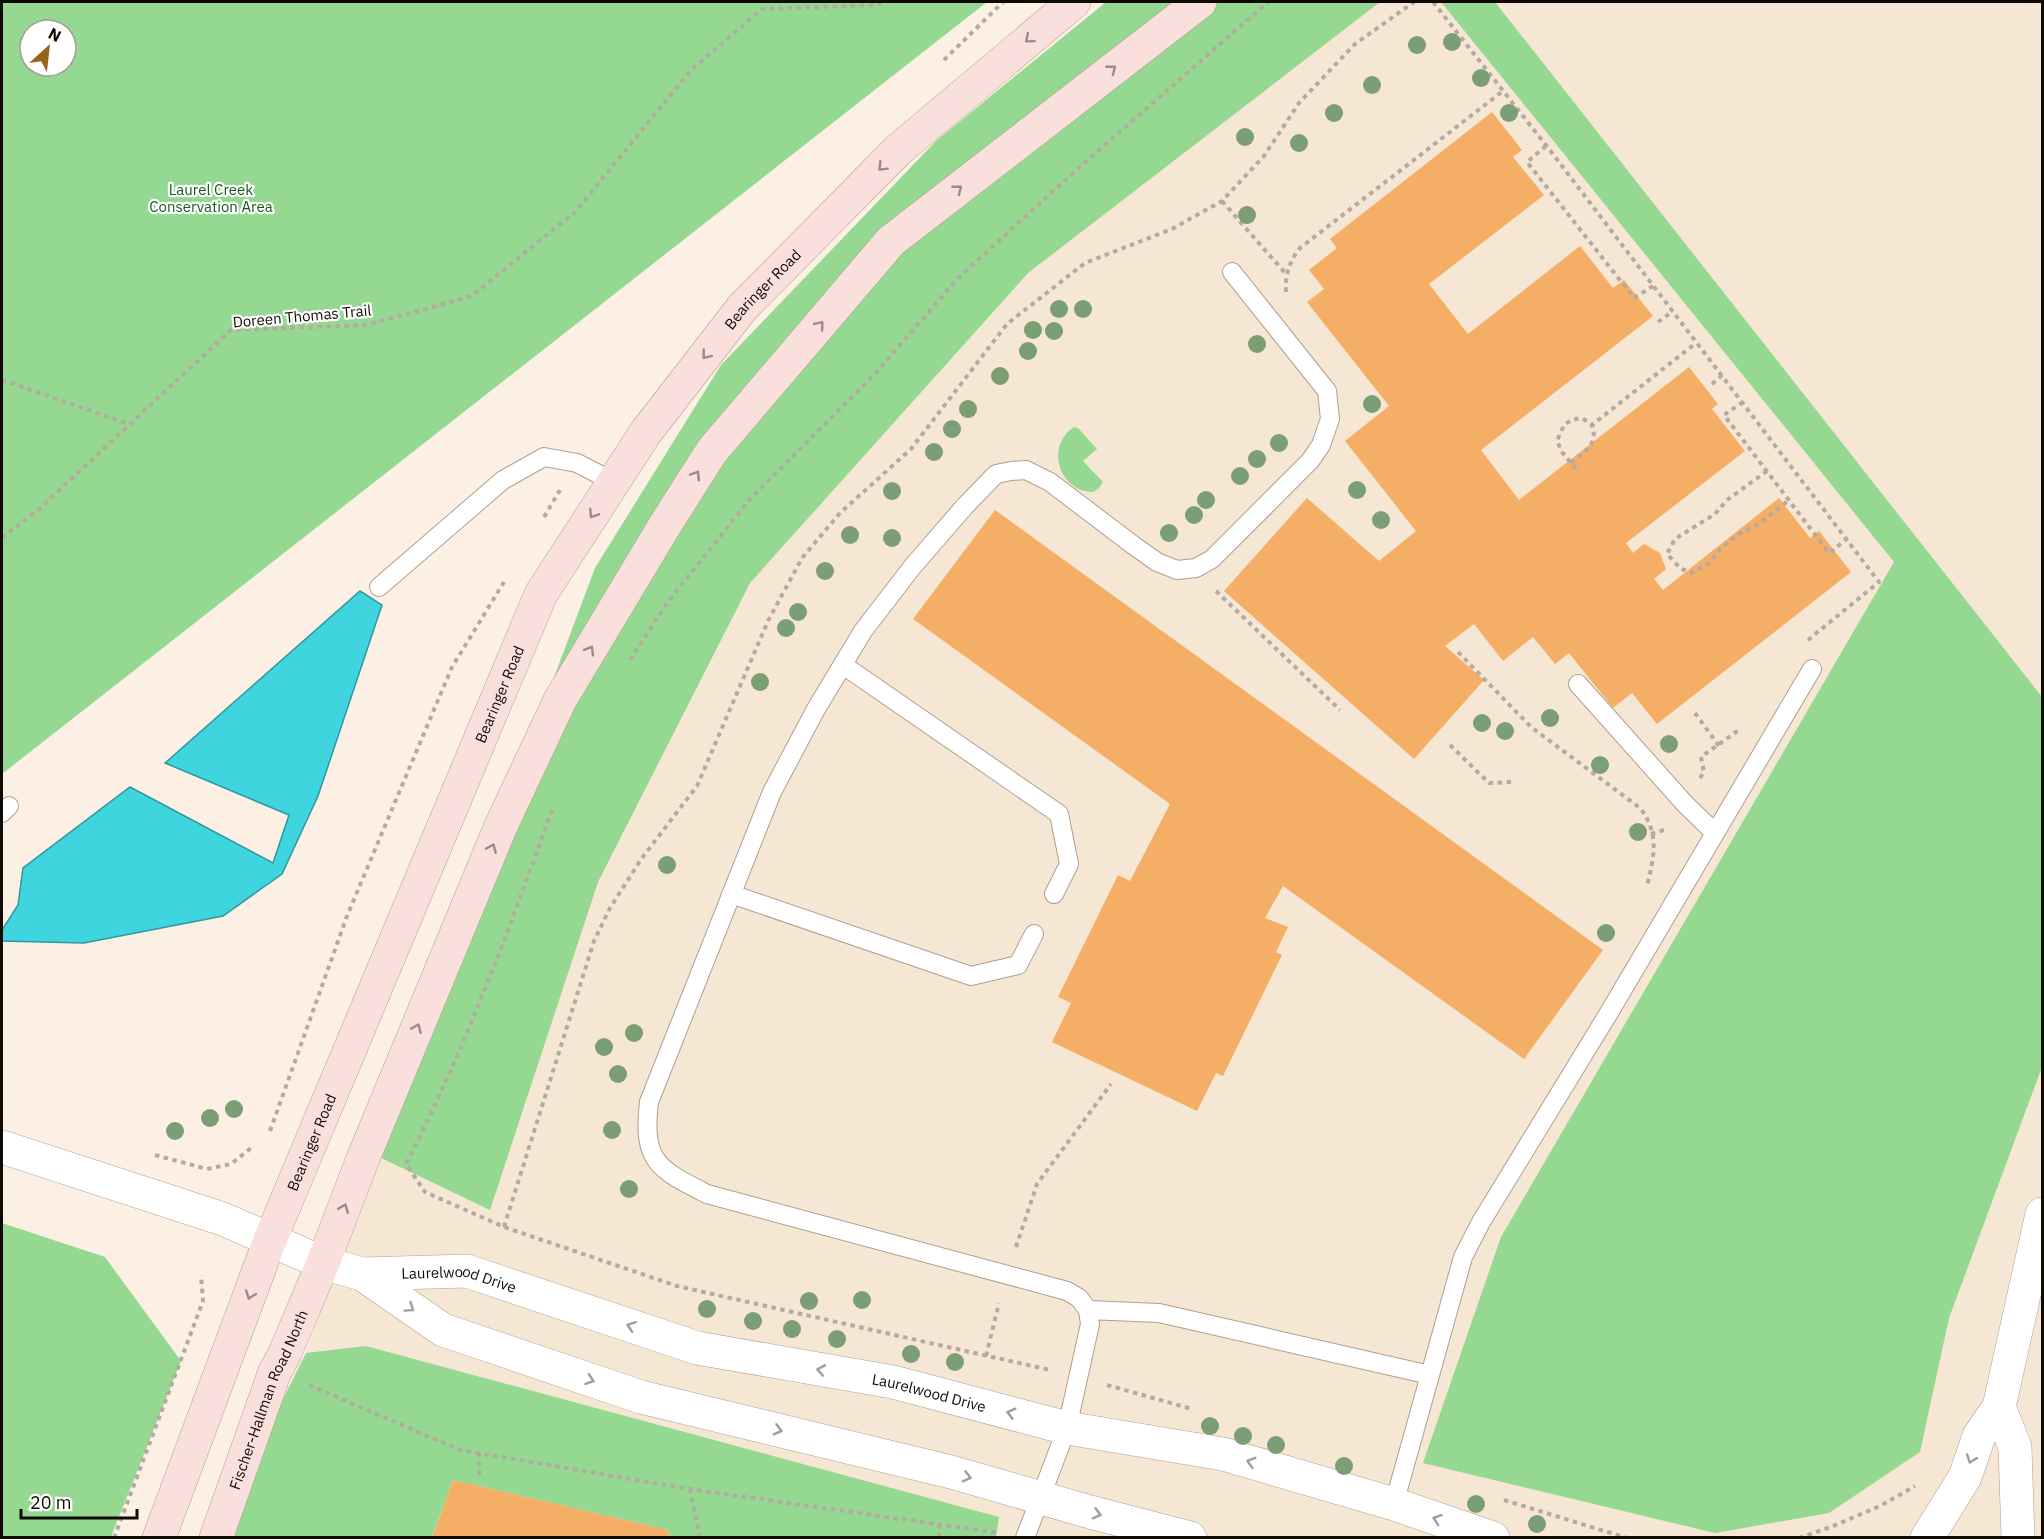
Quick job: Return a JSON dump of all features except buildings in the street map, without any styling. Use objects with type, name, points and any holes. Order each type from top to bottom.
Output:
[{"type":"main road","name":"Bearinger Road","points":[[159,1538],[270,1240],[541,594],[646,432],[742,308],[898,150],[1074,2]]},
{"type":"main road","points":[[322,1263],[500,828],[560,700],[712,451],[891,241],[1200,2]]},
{"type":"main road","name":"Fischer-Hallman Road North","points":[[216,1538],[274,1374],[322,1263]]},
{"type":"street","name":"Laurelwood Drive","points":[[2,1147],[223,1220],[322,1263],[362,1274],[467,1271],[697,1348],[893,1382],[1067,1428],[1223,1454],[1394,1504],[1492,1538]]},
{"type":"street","points":[[1927,1538],[1965,1477],[1979,1436],[1999,1407],[2043,1214]]},
{"type":"street","name":"Laurelwood Drive","points":[[362,1274],[443,1330],[641,1397],[951,1472],[1190,1538]]},
{"type":"street","points":[[1999,1407],[2015,1447],[2018,1538]]},
{"type":"lane","points":[[1025,1537],[1067,1428],[1080,1377],[1090,1324],[1088,1310],[1079,1298],[1067,1291],[707,1194],[671,1176],[653,1155],[647,1141],[649,1102],[772,792],[816,709],[863,631],[913,566],[996,474],[1026,470],[1050,482],[1157,562],[1177,570],[1196,568],[1212,559],[1302,469],[1321,445],[1330,419],[1327,391],[1232,272]]},
{"type":"lane","points":[[379,587],[503,480],[544,457],[577,463],[614,482]]},
{"type":"lane","points":[[843,665],[1059,814],[1069,864],[1054,894]]},
{"type":"lane","points":[[1394,1504],[1463,1257],[1481,1222],[1610,1011],[1812,669]]},
{"type":"lane","points":[[1578,684],[1685,804],[1715,833]]},
{"type":"lane","points":[[731,894],[971,976],[1018,965],[1034,934]]},
{"type":"lane","points":[[1088,1310],[1159,1313],[1430,1376]]},
{"type":"path","name":"Doreen Thomas Trail","points":[[2,538],[40,508],[231,330],[366,325],[471,296],[576,211],[691,70],[762,9],[876,5],[884,2]]},
{"type":"path","points":[[625,668],[667,603],[750,499],[875,374],[958,278],[1082,165],[1268,2]]},
{"type":"path","points":[[1433,2],[1743,402],[1879,582],[1805,643]]},
{"type":"path","points":[[1546,146],[1527,162],[1634,298],[1653,286]]},
{"type":"path","points":[[1222,201],[1286,274]]},
{"type":"path","points":[[1658,322],[1673,311]]},
{"type":"path","points":[[1592,425],[1696,342]]},
{"type":"path","points":[[1712,384],[1722,375]]},
{"type":"path","points":[[2,380],[129,424]]},
{"type":"path","points":[[1743,402],[1724,415],[1829,553],[1847,539]]},
{"type":"path","points":[[1571,463],[1592,446],[1595,433],[1592,425],[1582,418],[1571,420],[1562,428],[1557,441],[1571,463],[1576,469]]},
{"type":"path","points":[[1767,471],[1727,500],[1715,514],[1675,539],[1667,554],[1672,562],[1691,573],[1709,563],[1722,547],[1739,534],[1759,524],[1789,500]]},
{"type":"path","points":[[1458,652],[1531,727],[1640,808],[1648,817],[1655,851],[1645,895]]},
{"type":"path","points":[[1695,713],[1719,746]]},
{"type":"path","points":[[1652,834],[1672,827],[1704,772],[1701,757],[1746,724]]},
{"type":"path","points":[[1450,745],[1489,783],[1513,782]]},
{"type":"path","points":[[554,805],[522,893],[454,1063],[406,1164],[425,1192],[504,1227],[677,1286],[1080,1377],[1203,1412]]},
{"type":"path","points":[[986,1356],[1006,1275],[1037,1184],[1111,1084]]},
{"type":"path","points":[[150,1154],[207,1169],[231,1164],[251,1148]]},
{"type":"path","points":[[114,1538],[203,1300],[201,1275]]},
{"type":"path","points":[[274,1374],[308,1385],[460,1450],[690,1489],[1025,1537]]},
{"type":"path","points":[[479,1453],[479,1475]]},
{"type":"path","points":[[1799,1538],[1880,1506],[1914,1485]]},
{"type":"path","points":[[690,1489],[700,1538]]},
{"type":"path","points":[[1493,1497],[1627,1538]]},
{"type":"path","points":[[939,1524],[939,1538]]},
{"type":"shaded area","points":[[1106,2],[2042,2],[2042,1537],[229,1538],[275,1415],[306,1353],[375,1155],[595,568],[721,365],[937,140]]},
{"type":"green space","name":"Laurel Creek Conservation Area","points":[[2,2],[987,2],[2,774]]},
{"type":"green space","points":[[1106,2],[1380,2],[1028,273],[750,583],[598,882],[490,1210],[375,1155],[595,568],[721,365],[937,140]]},
{"type":"green space","points":[[1441,2],[1495,2],[2042,697],[2042,1067],[1949,1318],[1920,1452],[1829,1513],[1715,1533],[1423,1463],[1501,1237],[1894,562]]},
{"type":"green space","points":[[1074,427],[1078,428],[1097,449],[1083,461],[1103,482],[1093,492],[1081,490],[1072,485],[1060,467],[1058,456],[1060,446],[1065,436]]},
{"type":"green space","points":[[2,1223],[105,1257],[181,1361],[111,1537],[2,1537]]},
{"type":"green space","points":[[366,1346],[999,1517],[996,1537],[670,1537],[668,1530],[453,1480],[432,1537],[229,1538],[275,1415],[306,1353]]},
{"type":"water","points":[[360,591],[382,605],[318,796],[282,874],[223,916],[84,943],[2,941],[2,930],[18,905],[23,868],[130,787],[273,863],[289,815],[165,763]]}]
